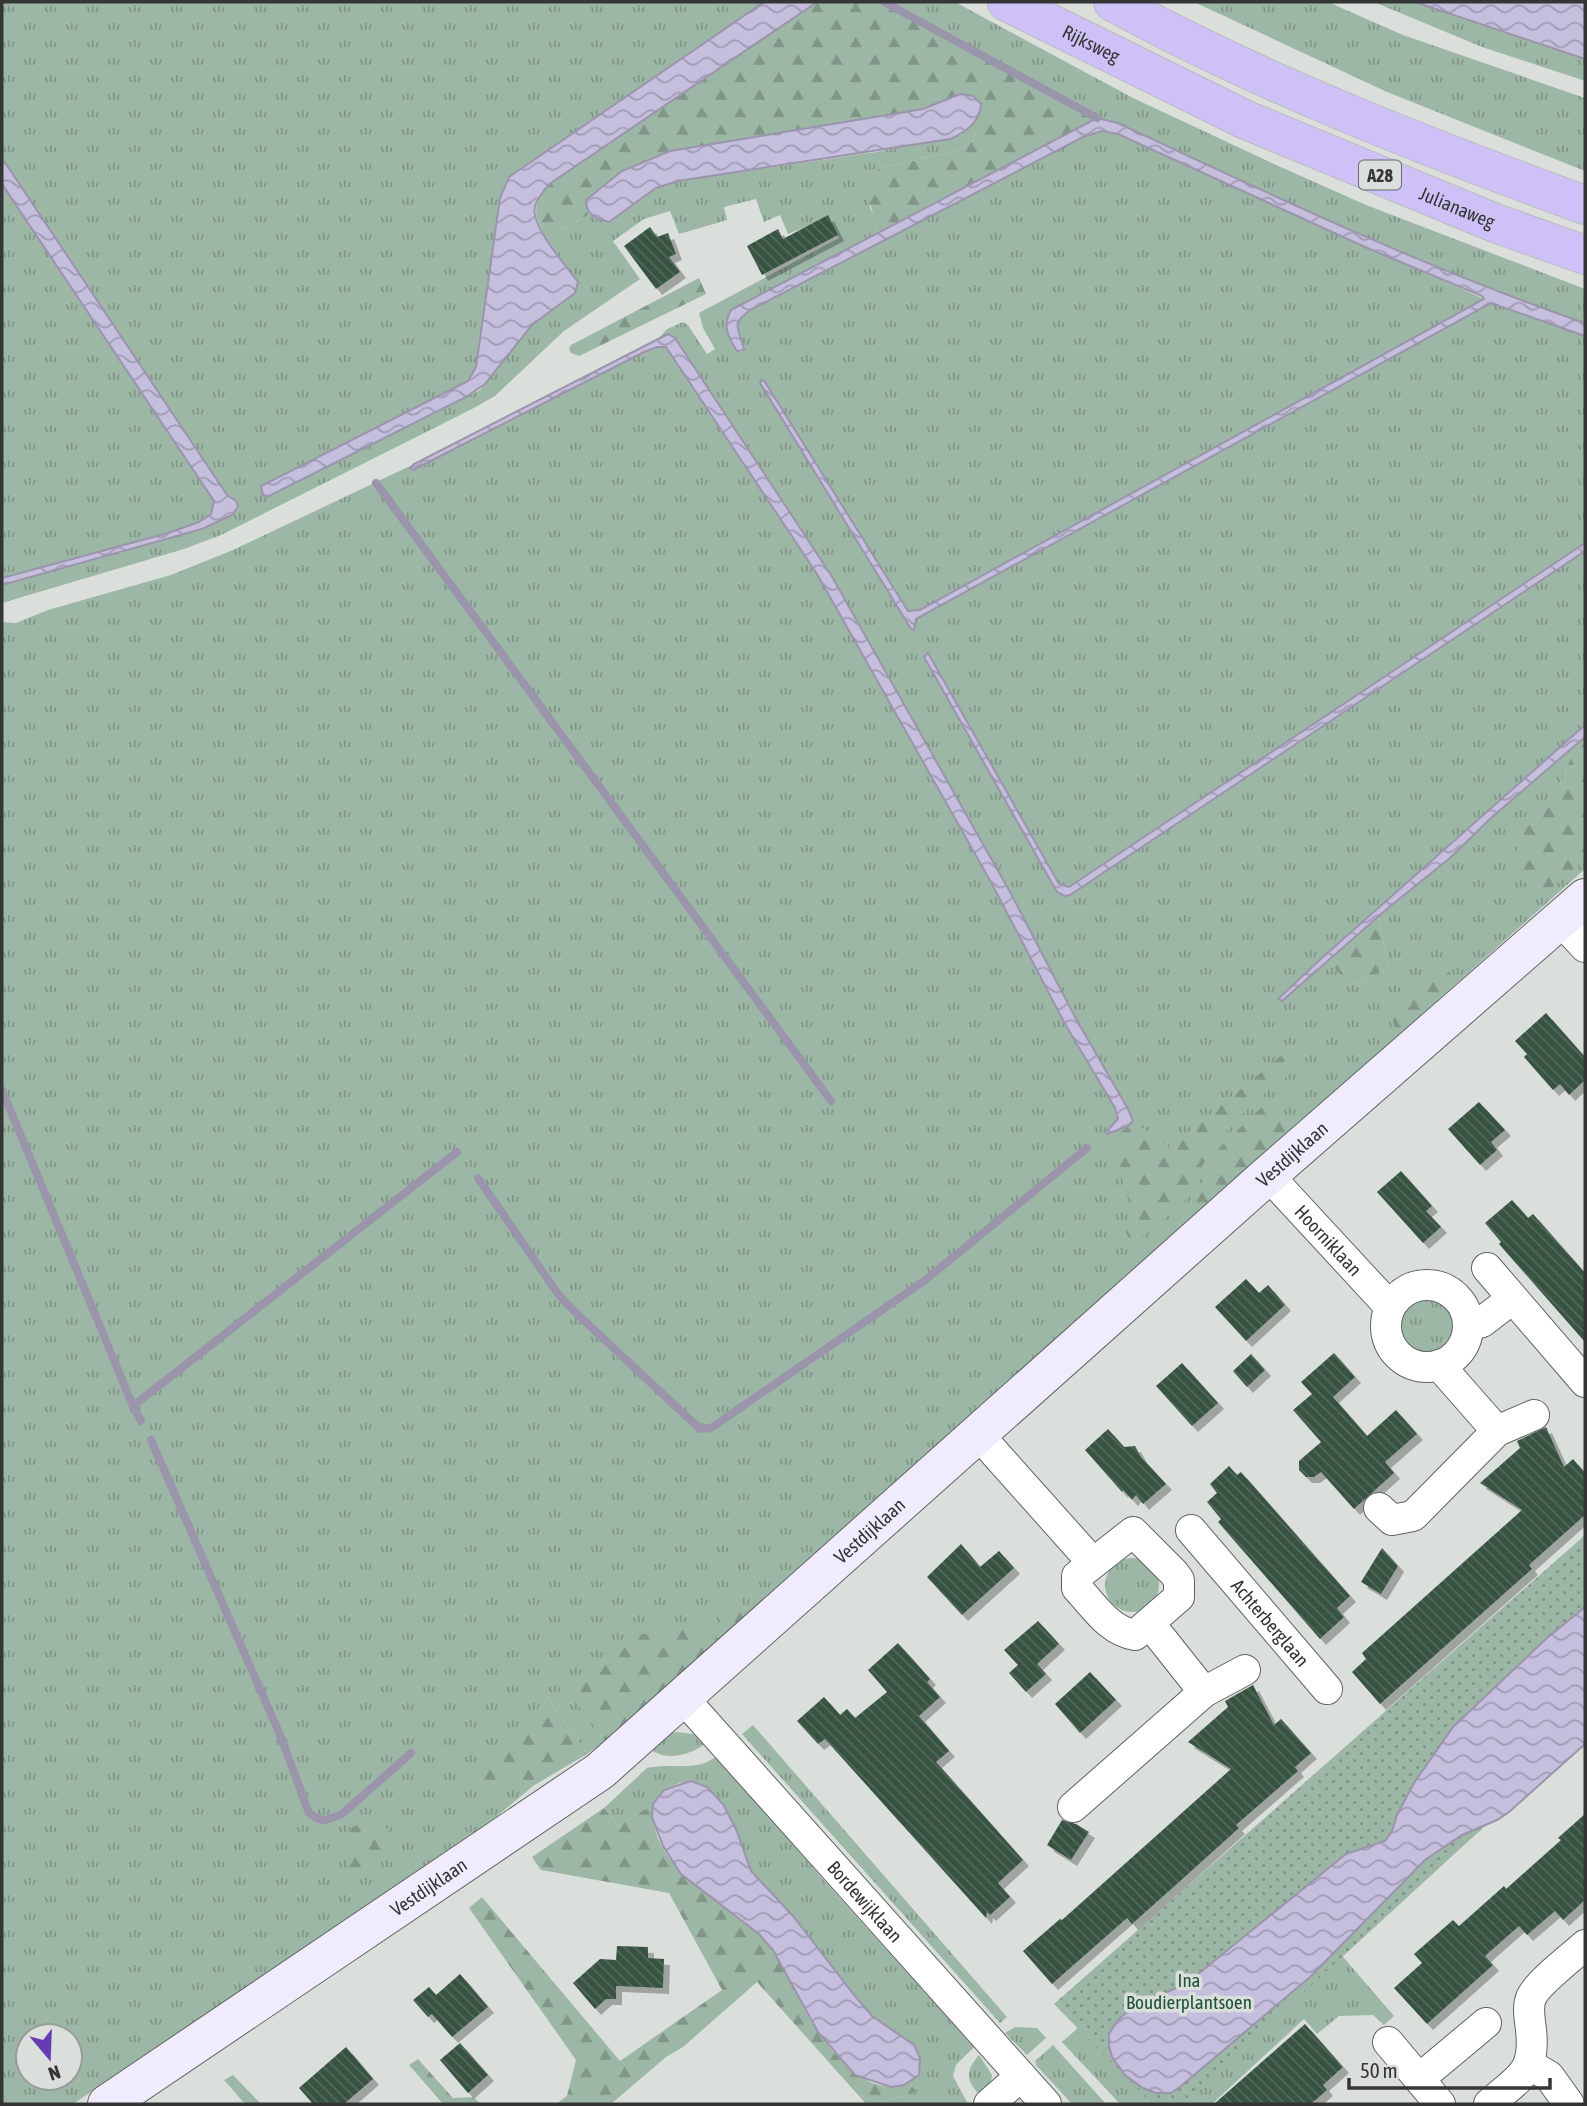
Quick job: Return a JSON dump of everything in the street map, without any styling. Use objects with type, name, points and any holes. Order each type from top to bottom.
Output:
[{"type":"highway","name":"Rijksweg","points":[[1007,2],[1178,86]]},
{"type":"highway","name":"A28","points":[[1113,2],[1295,91],[1585,205]]},
{"type":"highway","name":"Julianaweg","points":[[1178,86],[1246,120],[1495,223],[1585,255]]},
{"type":"street","name":"Vestdijklaan","points":[[107,2104],[600,1771],[1268,1175],[1577,922]]},
{"type":"street","name":"Hoorniklaan","points":[[1268,1175],[1390,1307]]},
{"type":"street","points":[[1487,1268],[1585,1382]]},
{"type":"street","points":[[1428,1285],[1444,1288],[1457,1298],[1465,1311],[1468,1326],[1466,1339],[1460,1350],[1439,1365],[1423,1367],[1407,1362],[1395,1352],[1387,1339],[1385,1323],[1390,1307],[1399,1295],[1413,1287],[1428,1285]]},
{"type":"street","points":[[1468,1326],[1482,1322],[1512,1299]]},
{"type":"street","points":[[1439,1365],[1497,1431]]},
{"type":"street","points":[[1379,1508],[1392,1520],[1413,1516],[1497,1431],[1534,1415]]},
{"type":"street","points":[[977,1433],[1093,1563]]},
{"type":"street","name":"Achterberglaan","points":[[1191,1530],[1327,1689]]},
{"type":"street","points":[[1133,1532],[1179,1580],[1179,1597],[1135,1635],[1121,1633],[1077,1588],[1077,1576],[1093,1563],[1133,1532]]},
{"type":"street","points":[[1179,1580],[1213,1556]]},
{"type":"street","points":[[1150,1624],[1204,1692]]},
{"type":"street","points":[[1073,1807],[1204,1692],[1245,1670]]},
{"type":"street","name":"Bordewijklaan","points":[[683,1698],[1046,2104]]},
{"type":"street","points":[[1489,2104],[1530,2065],[1534,2051],[1529,2010],[1531,1998],[1537,1988],[1585,1945]]},
{"type":"street","points":[[1419,2079],[1486,2024]]},
{"type":"street","points":[[1388,2042],[1440,2104]]},
{"type":"street","points":[[1530,2065],[1549,2076],[1569,2104]]},
{"type":"street","points":[[989,2104],[1021,2076]]},
{"type":"green space","points":[[2,2],[764,2],[519,169],[504,186],[500,198],[476,367],[468,381],[261,486],[269,496],[480,390],[532,325],[575,293],[578,282],[546,238],[590,214],[598,220],[656,188],[678,181],[876,152],[961,135],[980,115],[974,140],[958,150],[869,171],[870,208],[878,232],[732,310],[741,352],[744,350],[738,323],[752,309],[1083,137],[1102,131],[1118,134],[1484,299],[1483,302],[920,610],[908,611],[765,382],[761,380],[760,383],[911,629],[914,629],[916,619],[1491,303],[1585,336],[1585,543],[1072,886],[1059,884],[928,654],[924,656],[1057,892],[1070,895],[1585,551],[1585,725],[1324,956],[1282,1001],[1328,961],[1350,985],[1389,968],[1378,917],[1450,858],[1492,817],[1575,746],[1562,780],[1549,800],[1531,814],[1525,834],[1585,859],[1585,869],[1458,982],[1445,969],[1393,1013],[1396,1037],[1293,1128],[1264,1106],[1195,1216],[749,1613],[737,1598],[718,1615],[728,1632],[719,1640],[573,1697],[605,1741],[587,1754],[547,1697],[516,1776],[533,1786],[476,1834],[73,2104],[2,2104],[2,622],[16,623],[48,610],[171,575],[233,550],[410,466],[413,470],[644,352],[666,347],[817,574],[992,884],[1065,1024],[1115,1108],[1118,1119],[1110,1134],[1128,1109],[1075,1017],[1010,892],[831,575],[675,338],[668,334],[659,338],[667,329],[683,322],[688,325],[707,354],[715,349],[703,328],[699,313],[839,238],[828,218],[788,234],[780,215],[764,222],[756,199],[724,207],[727,220],[679,234],[670,211],[644,219],[613,241],[640,279],[564,331],[495,396],[221,535],[184,549],[2,603],[2,585],[202,529],[232,515],[236,501],[227,495],[2,158]]},
{"type":"green space","points":[[817,2],[882,2],[1097,118],[878,232],[866,189],[869,171],[958,150],[974,140],[981,104],[973,96],[960,94],[923,109],[670,151],[622,171],[586,200],[590,214],[546,238],[536,211],[548,185]]},
{"type":"green space","points":[[882,2],[955,2],[1133,98],[1274,164],[1366,205],[1585,289],[1585,323],[1407,254],[1118,123],[1097,118]]},
{"type":"green space","points":[[1194,2],[1328,2],[1403,35],[1585,98],[1585,171],[1387,92]]},
{"type":"green space","points":[[1374,2],[1417,2],[1585,59],[1585,81],[1482,47]]},
{"type":"green space","points":[[2,184],[214,501],[212,514],[199,522],[168,533],[2,578]]},
{"type":"green space","points":[[699,278],[706,294],[579,356],[571,353],[571,345]]},
{"type":"green space","points":[[1585,737],[1585,859],[1538,900],[1512,863],[1531,814],[1549,799],[1562,780],[1575,746]]},
{"type":"green space","points":[[1378,917],[1389,968],[1350,985],[1328,961]]},
{"type":"green space","points":[[1445,968],[1458,982],[1396,1037],[1392,1013]]},
{"type":"green space","points":[[1288,1050],[1295,1070],[1263,1094],[1214,1143],[1183,1204],[1132,1245],[1126,1232],[1131,1209],[1111,1142],[1133,1121],[1170,1148]]},
{"type":"green space","points":[[1264,1105],[1293,1128],[1195,1216],[1189,1210],[1219,1148]]},
{"type":"green space","points":[[1419,1297],[1431,1297],[1447,1305],[1453,1315],[1453,1339],[1447,1349],[1431,1357],[1419,1357],[1403,1349],[1395,1333],[1395,1321],[1403,1305]]},
{"type":"green space","name":"Ina Boudierplantsoen","points":[[1585,1535],[1585,1734],[1182,2104],[1152,2104],[1054,2004]]},
{"type":"green space","points":[[1132,1558],[1151,1566],[1159,1585],[1151,1604],[1132,1612],[1113,1604],[1105,1585],[1113,1566]]},
{"type":"green space","points":[[737,1598],[749,1613],[728,1632],[717,1615]]},
{"type":"green space","points":[[708,1623],[719,1640],[605,1741],[572,1697],[582,1677],[632,1636]]},
{"type":"green space","points":[[547,1697],[587,1754],[533,1786],[516,1776],[488,1793],[482,1783],[484,1774]]},
{"type":"green space","points":[[753,1725],[1007,2017],[1000,2023],[742,1734]]},
{"type":"green space","points":[[668,1734],[693,1734],[706,1743],[693,1751],[671,1756],[650,1749]]},
{"type":"green space","points":[[717,1756],[820,1876],[974,2047],[956,2065],[953,2076],[967,2102],[965,2104],[866,2104],[859,2096],[881,2102],[917,2092],[909,2082],[919,2075],[920,2058],[913,2045],[872,2016],[793,1916],[751,1871],[736,1829],[723,1804],[680,1783],[664,1790],[653,1804],[618,1826],[604,1808],[647,1768],[692,1766]]},
{"type":"green space","points":[[653,1804],[655,1829],[664,1850],[678,1869],[755,1931],[771,1948],[818,2032],[835,2053],[857,2074],[869,2081],[882,2086],[909,2082],[917,2092],[881,2102],[859,2096],[757,1982],[683,2047],[666,2057],[611,2104],[556,2104],[567,2096],[576,2060],[469,1908],[482,1897],[620,2061],[722,1990],[669,1893],[541,1870],[532,1857],[604,1808],[618,1826]]},
{"type":"green space","points":[[381,1820],[398,1845],[353,1877],[344,1856],[343,1836],[352,1827]]},
{"type":"green space","points":[[1338,1951],[1394,2016],[1384,2025],[1373,2015],[1339,2016],[1317,2034],[1304,2019],[1212,2104],[1120,2104],[1062,2042],[1105,2004]]},
{"type":"green space","points":[[1015,2027],[1037,2028],[1046,2038],[1027,2055],[1005,2033]]},
{"type":"green space","points":[[1053,2045],[1106,2104],[1072,2104],[1036,2065],[1035,2061]]},
{"type":"green space","points":[[979,2055],[992,2075],[991,2082],[979,2094],[971,2084],[969,2075]]},
{"type":"green space","points":[[418,2059],[453,2098],[473,2097],[481,2104],[443,2104],[409,2065]]},
{"type":"green space","points":[[233,2075],[261,2104],[245,2104],[224,2080]]},
{"type":"water","points":[[764,2],[817,2],[548,185],[536,203],[535,215],[547,241],[578,282],[575,293],[532,325],[485,384],[466,397],[269,496],[263,495],[261,486],[468,381],[476,367],[500,198],[509,177]]},
{"type":"water","points":[[1417,2],[1585,2],[1585,59],[1424,5]]},
{"type":"water","points":[[960,94],[973,96],[981,104],[980,110],[972,126],[950,139],[678,181],[656,188],[609,222],[593,216],[586,205],[586,200],[622,171],[670,151],[923,109]]},
{"type":"water","points":[[1097,118],[1118,123],[1407,255],[1585,323],[1585,336],[1491,303],[916,619],[914,630],[911,629],[760,383],[761,380],[765,382],[908,611],[920,610],[1484,299],[1118,134],[1102,131],[1083,137],[752,309],[738,323],[744,350],[737,351],[727,331],[731,310]]},
{"type":"water","points":[[2,158],[227,495],[236,501],[238,507],[232,515],[202,529],[2,585],[2,578],[168,533],[199,522],[211,514],[214,501],[2,184]]},
{"type":"water","points":[[668,334],[675,338],[831,575],[1010,892],[1075,1017],[1128,1109],[1133,1121],[1126,1127],[1107,1134],[1118,1119],[1115,1108],[1065,1024],[992,884],[817,574],[666,347],[644,352],[413,470],[410,468]]},
{"type":"water","points":[[1585,543],[1585,551],[1065,896],[1057,892],[924,657],[928,653],[1059,884],[1069,887]]},
{"type":"water","points":[[1585,725],[1585,737],[1492,817],[1450,858],[1388,908],[1282,1001],[1278,999],[1324,956]]},
{"type":"water","points":[[1585,1607],[1585,1744],[1509,1812],[1462,1835],[1425,1860],[1310,1977],[1181,2086],[1171,2093],[1156,2093],[1143,2088],[1125,2075],[1112,2057],[1109,2045],[1109,2034],[1117,2021],[1129,2010],[1187,1983],[1346,1854],[1385,1841],[1414,1783],[1453,1727],[1547,1638]]},
{"type":"water","points":[[691,1781],[707,1787],[723,1804],[736,1829],[751,1871],[793,1916],[855,1996],[872,2016],[914,2045],[920,2058],[919,2075],[904,2085],[891,2087],[855,2075],[818,2032],[773,1950],[759,1934],[681,1874],[663,1846],[652,1817],[653,1804],[664,1790]]},
{"type":"building","points":[[828,215],[838,235],[762,275],[747,246],[778,229],[783,239]]},
{"type":"building","points":[[650,227],[657,237],[668,233],[676,254],[669,257],[680,272],[656,289],[624,246]]},
{"type":"building","points":[[1546,1013],[1585,1057],[1585,1080],[1569,1095],[1560,1084],[1553,1090],[1524,1057],[1527,1054],[1515,1041]]},
{"type":"building","points":[[1479,1102],[1505,1130],[1491,1142],[1497,1150],[1480,1165],[1448,1129]]},
{"type":"building","points":[[1401,1171],[1432,1206],[1426,1211],[1441,1227],[1423,1243],[1377,1192]]},
{"type":"building","points":[[1512,1200],[1528,1218],[1533,1214],[1585,1273],[1585,1342],[1499,1244],[1501,1242],[1485,1223]]},
{"type":"building","points":[[1246,1279],[1259,1293],[1268,1285],[1285,1305],[1246,1341],[1215,1307]]},
{"type":"building","points":[[1334,1353],[1355,1377],[1333,1397],[1367,1436],[1396,1410],[1417,1434],[1385,1462],[1394,1473],[1354,1509],[1321,1472],[1314,1477],[1306,1477],[1299,1470],[1299,1461],[1321,1442],[1293,1410],[1312,1394],[1301,1382]]},
{"type":"building","points":[[1251,1354],[1265,1370],[1247,1387],[1233,1371]]},
{"type":"building","points":[[1182,1363],[1218,1403],[1192,1426],[1156,1386]]},
{"type":"building","points":[[1546,1427],[1564,1467],[1573,1459],[1585,1473],[1585,1515],[1529,1565],[1532,1569],[1380,1704],[1352,1672],[1366,1659],[1362,1653],[1522,1510],[1480,1483],[1520,1448],[1517,1441]]},
{"type":"building","points":[[1108,1429],[1124,1447],[1135,1446],[1141,1457],[1166,1484],[1143,1504],[1136,1495],[1132,1500],[1123,1490],[1122,1492],[1085,1450]]},
{"type":"building","points":[[1229,1466],[1237,1475],[1241,1472],[1350,1596],[1337,1608],[1344,1617],[1320,1639],[1218,1522],[1221,1519],[1207,1502],[1217,1493],[1210,1484]]},
{"type":"building","points":[[961,1544],[980,1567],[999,1551],[1014,1568],[962,1615],[927,1577]]},
{"type":"building","points":[[1382,1548],[1398,1566],[1381,1594],[1361,1582]]},
{"type":"building","points":[[1038,1621],[1059,1644],[1037,1664],[1046,1674],[1026,1692],[1009,1673],[1018,1665],[1004,1650]]},
{"type":"building","points":[[898,1643],[930,1679],[927,1682],[940,1697],[919,1716],[949,1751],[936,1762],[1023,1860],[998,1883],[1010,1897],[990,1915],[987,1912],[986,1918],[825,1739],[818,1744],[797,1721],[824,1697],[840,1715],[847,1709],[855,1718],[887,1692],[868,1670]]},
{"type":"building","points":[[1090,1672],[1116,1700],[1080,1733],[1055,1704]]},
{"type":"building","points":[[1253,1685],[1274,1725],[1281,1719],[1311,1753],[1295,1767],[1298,1771],[1236,1825],[1239,1828],[1178,1883],[1132,1924],[1127,1918],[1052,1984],[1023,1951],[1062,1920],[1231,1769],[1188,1742],[1228,1707],[1225,1701]]},
{"type":"building","points":[[1585,1814],[1585,1900],[1563,1920],[1555,1911],[1527,1935],[1519,1926],[1485,1956],[1493,1965],[1427,2024],[1394,1988],[1422,1963],[1414,1954],[1453,1920],[1459,1926],[1504,1886],[1506,1889],[1561,1840],[1558,1838]]},
{"type":"building","points":[[1062,1820],[1089,1832],[1071,1860],[1047,1845]]},
{"type":"building","points":[[617,1946],[648,1947],[648,1958],[664,1959],[663,1988],[616,1986],[616,1999],[606,1999],[595,2009],[573,1983],[600,1959],[616,1960]]},
{"type":"building","points":[[460,1974],[488,2007],[452,2037],[432,2014],[428,2017],[413,2000],[429,1987],[436,1995]]},
{"type":"building","points":[[1305,2024],[1343,2067],[1323,2085],[1327,2090],[1311,2104],[1214,2104]]},
{"type":"building","points":[[460,2043],[488,2075],[468,2093],[440,2060]]},
{"type":"building","points":[[346,2047],[373,2079],[344,2104],[313,2104],[299,2088]]},
{"type":"waterway","points":[[884,2],[1097,118]]},
{"type":"waterway","points":[[376,483],[831,1101]]},
{"type":"waterway","points":[[2,1090],[141,1421]]},
{"type":"waterway","points":[[478,1178],[558,1294],[700,1429],[711,1428],[924,1281],[1087,1148]]},
{"type":"waterway","points":[[133,1406],[457,1152]]},
{"type":"waterway","points":[[151,1440],[281,1737],[309,1813],[318,1819],[326,1820],[342,1814],[411,1753]]}]
